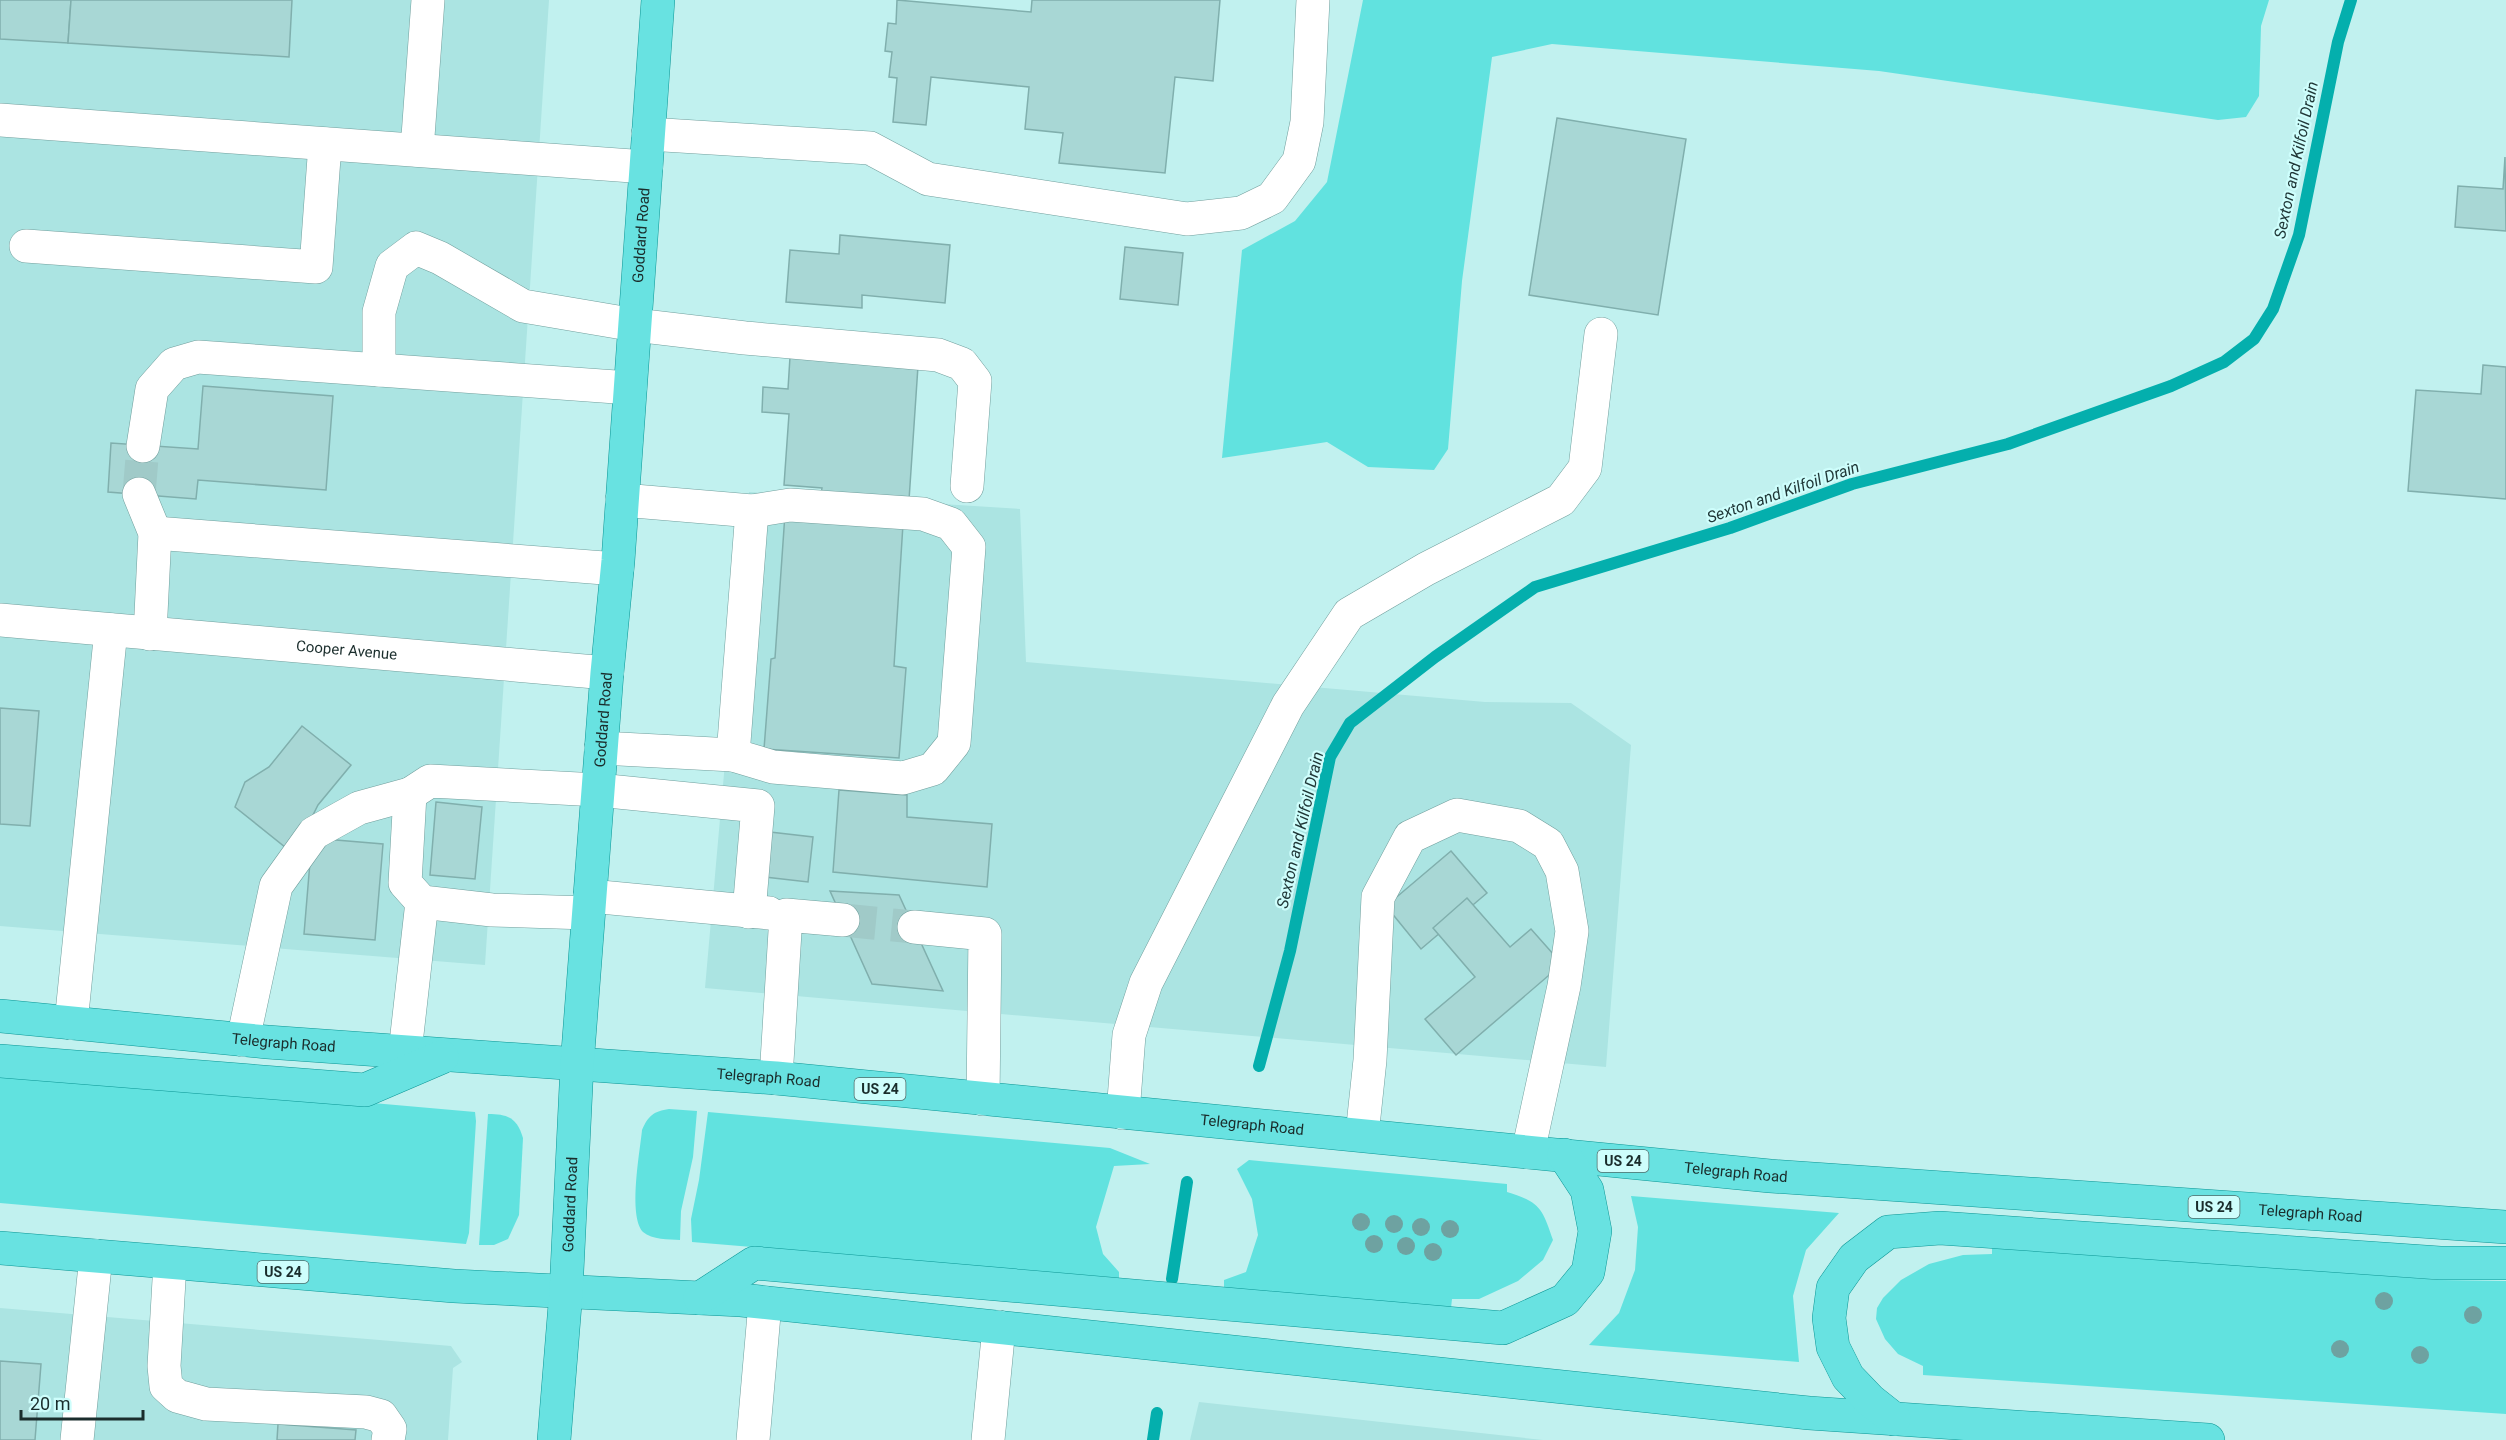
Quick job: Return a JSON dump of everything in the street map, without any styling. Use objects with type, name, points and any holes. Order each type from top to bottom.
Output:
[{"type":"main road","name":"Goddard Road","points":[[554,1440],[566,1292],[577,1065],[617,569],[658,0]]},
{"type":"main road","name":"Telegraph Road","points":[[0,1016],[243,1040],[776,1078],[1825,1180],[2506,1227]]},
{"type":"main road","points":[[0,1061],[366,1090],[447,1056]]},
{"type":"main road","points":[[700,1298],[754,1263],[1503,1328],[1565,1300],[1588,1272],[1594,1231],[1587,1190],[1564,1155]]},
{"type":"main road","points":[[1894,1419],[1870,1400],[1848,1377],[1833,1347],[1829,1318],[1833,1288],[1854,1258],[1888,1232],[1940,1228],[2440,1263],[2506,1263]]},
{"type":"main road","name":"US 24","points":[[0,1248],[454,1286],[700,1298],[1809,1413],[1894,1419],[2033,1434],[2208,1440]]},
{"type":"street","points":[[417,150],[428,0]]},
{"type":"street","points":[[648,134],[870,148],[927,179],[1187,219],[1241,213],[1272,198],[1299,161],[1307,122],[1313,0]]},
{"type":"street","points":[[0,120],[646,167]]},
{"type":"street","points":[[26,246],[316,267],[325,144]]},
{"type":"street","points":[[380,370],[380,312],[392,266],[416,248],[440,258],[523,306],[635,325],[745,338],[938,355],[962,364],[975,381],[967,486]]},
{"type":"street","points":[[1123,1113],[1129,1035],[1146,983],[1288,705],[1349,614],[1426,569],[1562,500],[1585,468],[1601,334]]},
{"type":"street","points":[[143,446],[152,389],[174,364],[198,357],[630,388]]},
{"type":"street","points":[[139,494],[155,533],[150,633]]},
{"type":"street","points":[[601,748],[733,755],[773,767],[903,778],[933,769],[954,743],[969,547],[951,524],[923,514],[790,505],[752,511],[622,500]]},
{"type":"street","points":[[733,755],[752,511]]},
{"type":"street","points":[[155,533],[617,569]]},
{"type":"street","name":"Cooper Avenue","points":[[0,620],[607,673]]},
{"type":"street","points":[[71,1023],[99,629]]},
{"type":"street","points":[[243,1040],[276,886],[314,833],[358,808],[410,794],[430,781],[598,790],[758,806],[749,912]]},
{"type":"street","points":[[410,794],[405,883],[422,902],[492,910],[589,904],[749,912],[843,920]]},
{"type":"street","points":[[1362,1135],[1370,1060],[1378,897],[1410,837],[1457,815],[1519,826],[1548,844],[1563,871],[1572,931],[1564,986],[1528,1152]]},
{"type":"street","points":[[405,1052],[422,902]]},
{"type":"street","points":[[776,1078],[786,915]]},
{"type":"street","points":[[914,927],[985,934],[983,1099]]},
{"type":"street","points":[[77,1440],[96,1256]]},
{"type":"street","points":[[170,1263],[164,1366],[166,1386],[177,1396],[206,1404],[366,1412],[381,1416],[390,1429],[388,1440]]},
{"type":"street","points":[[753,1440],[765,1304]]},
{"type":"street","points":[[988,1440],[999,1328]]},
{"type":"shaded area","points":[[0,0],[549,0],[485,965],[0,926]]},
{"type":"shaded area","points":[[1363,0],[2269,0],[2261,26],[2259,96],[2246,117],[2218,120],[1879,71],[1552,44],[1492,57],[1462,281],[1448,449],[1434,470],[1368,467],[1327,442],[1222,458],[1242,250],[1295,221],[1327,182]]},
{"type":"shaded area","points":[[749,492],[1020,509],[1026,662],[1485,702],[1571,703],[1631,745],[1606,1067],[705,988]]},
{"type":"shaded area","points":[[0,1070],[475,1112],[469,1233],[466,1244],[0,1203]]},
{"type":"shaded area","points":[[669,1109],[697,1111],[693,1157],[681,1211],[680,1240],[661,1239],[647,1235],[639,1224],[636,1212],[636,1183],[642,1130],[652,1115]]},
{"type":"shaded area","points":[[708,1112],[1110,1148],[1150,1164],[1114,1166],[1096,1227],[1103,1254],[1119,1272],[1119,1278],[692,1242],[691,1219]]},
{"type":"shaded area","points":[[488,1114],[511,1118],[518,1126],[523,1138],[519,1215],[508,1239],[494,1245],[479,1245]]},
{"type":"shaded area","points":[[1249,1160],[1507,1184],[1507,1192],[1527,1199],[1538,1208],[1546,1220],[1553,1240],[1543,1260],[1518,1281],[1479,1299],[1452,1299],[1451,1308],[1224,1291],[1224,1280],[1246,1272],[1258,1235],[1252,1199],[1237,1169]]},
{"type":"shaded area","points":[[1631,1196],[1839,1213],[1806,1250],[1793,1296],[1799,1362],[1589,1345],[1619,1313],[1635,1270],[1638,1227]]},
{"type":"shaded area","points":[[1992,1246],[2441,1280],[2506,1281],[2506,1414],[1923,1375],[1923,1366],[1898,1354],[1885,1339],[1876,1319],[1877,1308],[1883,1298],[1901,1280],[1929,1264],[1963,1255],[1992,1254]]},
{"type":"shaded area","points":[[0,1308],[451,1346],[462,1362],[453,1368],[448,1440],[0,1440]]},
{"type":"shaded area","points":[[1199,1402],[1543,1440],[1190,1440]]},
{"type":"building","points":[[0,0],[71,0],[68,43],[0,39]]},
{"type":"building","points":[[71,0],[292,0],[289,57],[68,43]]},
{"type":"building","points":[[897,0],[1031,12],[1032,0],[1220,0],[1213,81],[1175,77],[1165,173],[1059,163],[1063,133],[1025,129],[1029,87],[931,77],[926,125],[893,122],[897,78],[889,77],[892,52],[885,51],[888,23],[896,24]]},
{"type":"building","points":[[1557,118],[1686,139],[1658,315],[1529,295]]},
{"type":"building","points":[[2505,157],[2506,231],[2455,227],[2458,186],[2503,189]]},
{"type":"building","points":[[840,235],[950,245],[945,303],[862,295],[862,308],[786,302],[790,250],[839,254]]},
{"type":"building","points":[[1125,247],[1183,253],[1178,305],[1120,299]]},
{"type":"building","points":[[790,357],[918,366],[909,500],[821,494],[822,488],[784,485],[789,414],[762,412],[763,387],[788,389]]},
{"type":"building","points":[[2483,365],[2506,367],[2506,499],[2408,491],[2416,390],[2481,394]]},
{"type":"building","points":[[203,386],[333,396],[326,490],[198,480],[196,499],[108,492],[111,443],[198,449]]},
{"type":"building","points":[[785,514],[903,524],[894,666],[906,668],[899,758],[764,749],[771,659],[775,658]]},
{"type":"building","points":[[0,708],[39,711],[30,826],[0,824]]},
{"type":"building","points":[[302,726],[351,765],[318,805],[305,831],[285,847],[235,807],[245,782],[269,767]]},
{"type":"building","points":[[839,790],[907,795],[907,817],[992,824],[987,887],[833,872]]},
{"type":"building","points":[[436,802],[482,807],[475,879],[430,875]]},
{"type":"building","points":[[770,832],[813,837],[808,882],[765,877]]},
{"type":"building","points":[[312,838],[383,844],[375,940],[304,934]]},
{"type":"building","points":[[1451,851],[1487,893],[1421,949],[1386,906]]},
{"type":"building","points":[[830,891],[899,895],[943,991],[872,984]]},
{"type":"building","points":[[1467,898],[1510,947],[1531,929],[1562,964],[1456,1055],[1425,1019],[1475,977],[1433,928]]},
{"type":"building","points":[[0,1361],[41,1364],[35,1440],[0,1440]]},
{"type":"building","points":[[278,1424],[356,1430],[355,1440],[277,1440]]},
{"type":"waterway","name":"Sexton and Kilfoil Drain","points":[[1259,1066],[1290,951],[1330,757],[1350,723],[1435,657],[1535,587],[1730,528],[1852,484],[2008,444],[2171,386],[2224,362],[2254,339],[2273,309],[2299,235],[2338,42],[2351,0]]},
{"type":"waterway","name":"Sexton and Kilfoil Drain","points":[[1172,1279],[1187,1182]]},
{"type":"waterway","name":"Sexton and Kilfoil Drain","points":[[1153,1440],[1157,1413]]},
{"type":"tunnel","points":[[139,494],[143,446]]},
{"type":"tunnel","points":[[843,920],[914,927]]}]
